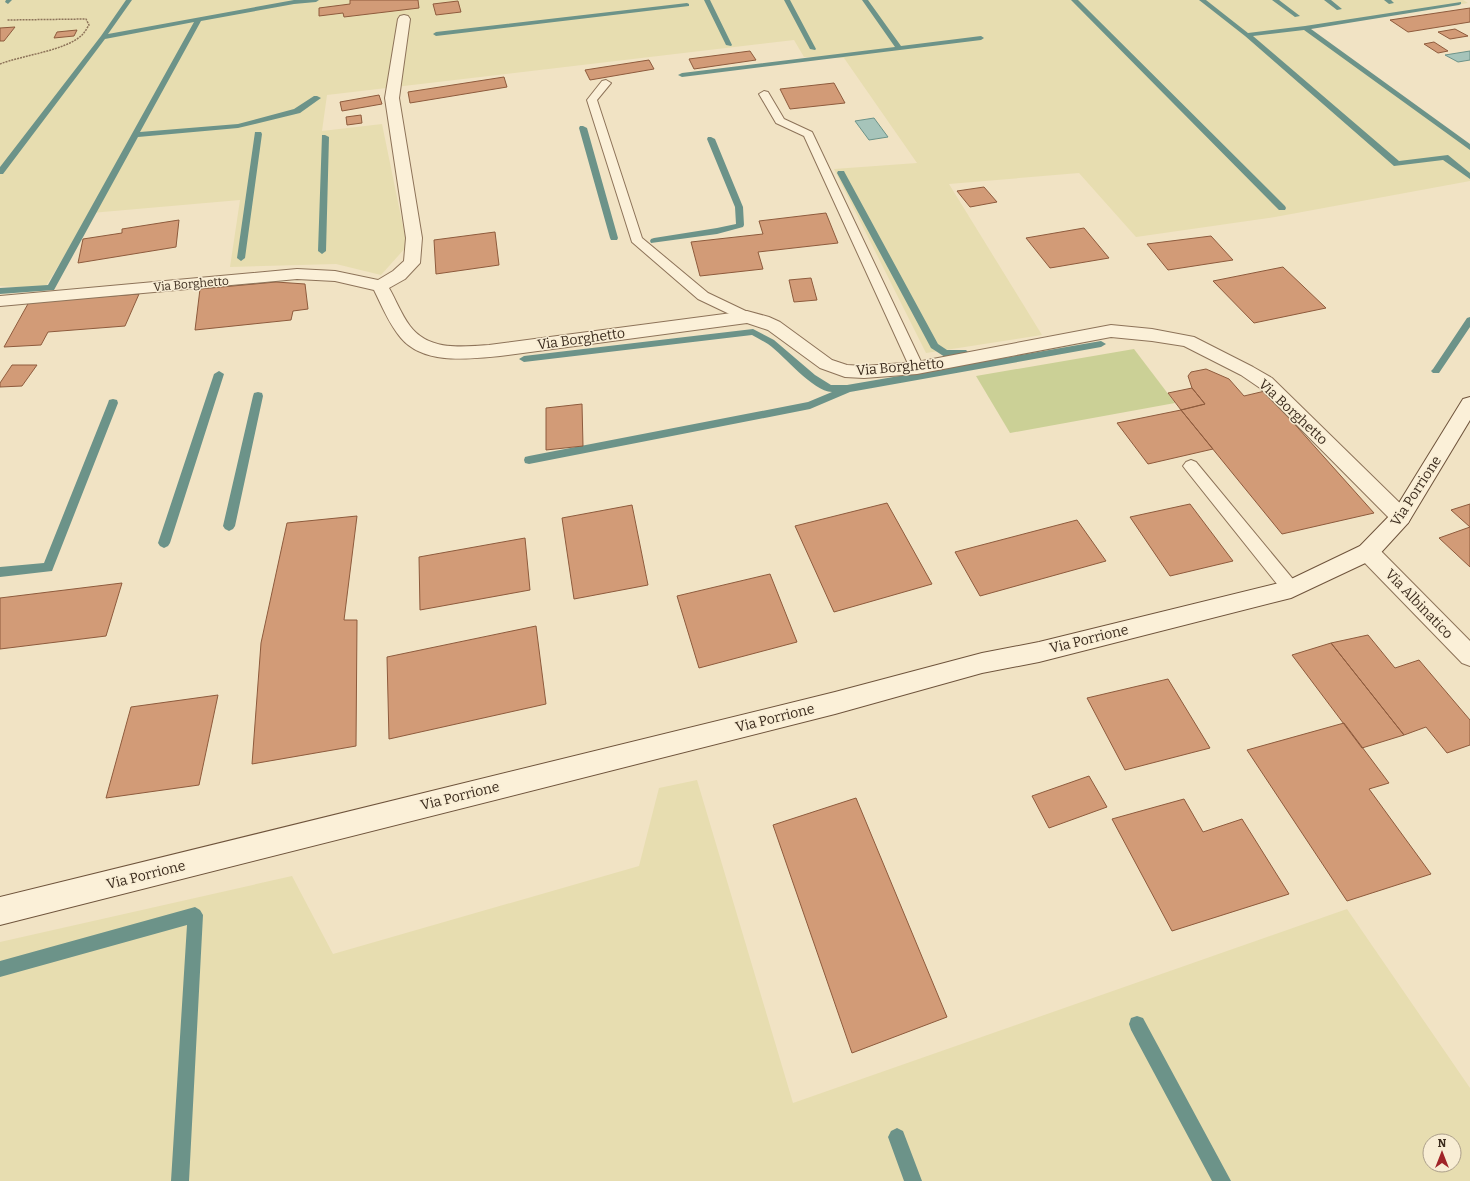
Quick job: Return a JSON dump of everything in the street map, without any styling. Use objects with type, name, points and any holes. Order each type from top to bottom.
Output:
[{"type":"street","points":[[380,286],[399,275],[412,263],[414,238],[392,98],[404,19]]},
{"type":"street","name":"Via Borghetto","points":[[0,301],[297,274],[335,276],[380,286],[407,335],[416,343],[434,350],[474,352],[500,350],[747,317],[763,321],[774,326],[826,364],[845,371],[864,372],[916,368],[1111,331],[1152,335],[1188,341],[1247,371],[1266,383],[1401,517]]},
{"type":"street","name":"Via Porrione","points":[[0,911],[827,705],[982,663],[1039,652],[1291,589],[1368,552],[1392,528],[1401,517],[1470,404]]},
{"type":"street","name":"Via Albinatico","points":[[1368,552],[1470,656]]},
{"type":"lane","points":[[606,83],[592,100],[636,239],[703,296],[747,317]]},
{"type":"lane","points":[[764,94],[780,121],[808,134],[916,368]]},
{"type":"lane","points":[[1191,466],[1291,589]]},
{"type":"path","points":[[0,64],[12,59],[67,45],[82,35],[89,25],[86,19],[7,20]]},
{"type":"shaded area","points":[[0,0],[1463,0],[1468,3],[1307,29],[1470,149],[1470,181],[1275,217],[1136,237],[1079,173],[949,184],[1042,335],[926,353],[834,169],[917,163],[844,58],[804,57],[794,40],[327,95],[322,131],[382,124],[407,246],[381,275],[336,264],[230,267],[240,200],[91,213],[44,289],[0,286]]},
{"type":"shaded area","points":[[697,780],[793,1103],[1347,909],[1470,1088],[1470,1181],[0,1181],[0,942],[292,876],[333,954],[639,866],[659,788]]},
{"type":"green space","points":[[1134,349],[1175,403],[1010,433],[976,376]]},
{"type":"water","points":[[1470,51],[1470,60],[1458,62],[1445,55]]},
{"type":"water","points":[[874,118],[888,137],[869,140],[855,121]]},
{"type":"building","points":[[350,0],[418,0],[419,8],[344,17],[343,13],[319,16],[319,8],[350,4]]},
{"type":"building","points":[[458,1],[461,12],[436,15],[433,4]]},
{"type":"building","points":[[1470,8],[1470,22],[1408,32],[1390,20]]},
{"type":"building","points":[[15,27],[4,41],[0,41],[0,28]]},
{"type":"building","points":[[1455,29],[1468,36],[1450,39],[1438,32]]},
{"type":"building","points":[[77,30],[74,36],[54,38],[57,32]]},
{"type":"building","points":[[1434,42],[1448,51],[1438,53],[1424,44]]},
{"type":"building","points":[[750,51],[756,60],[694,69],[689,59]]},
{"type":"building","points":[[649,60],[654,69],[590,80],[585,70]]},
{"type":"building","points":[[504,77],[507,87],[410,103],[408,92]]},
{"type":"building","points":[[834,83],[845,103],[790,109],[780,89]]},
{"type":"building","points":[[379,95],[382,104],[342,111],[340,102]]},
{"type":"building","points":[[361,115],[362,123],[347,125],[346,117]]},
{"type":"building","points":[[984,187],[997,202],[970,207],[957,191]]},
{"type":"building","points":[[826,213],[838,243],[758,252],[763,269],[700,276],[691,242],[763,234],[759,221]]},
{"type":"building","points":[[179,220],[176,247],[78,263],[83,239],[122,233],[122,229]]},
{"type":"building","points":[[1084,228],[1109,258],[1050,268],[1026,238]]},
{"type":"building","points":[[495,232],[499,265],[436,274],[434,240]]},
{"type":"building","points":[[1211,236],[1233,260],[1168,270],[1147,244]]},
{"type":"building","points":[[1283,267],[1326,308],[1254,323],[1213,281]]},
{"type":"building","points":[[811,278],[817,300],[794,302],[789,280]]},
{"type":"building","points":[[276,282],[305,284],[308,309],[293,311],[291,320],[195,330],[200,289]]},
{"type":"building","points":[[139,294],[125,326],[48,332],[41,345],[4,347],[29,302]]},
{"type":"building","points":[[12,365],[37,365],[22,386],[0,387],[0,383]]},
{"type":"building","points":[[1206,369],[1229,379],[1244,396],[1265,391],[1374,513],[1282,534],[1181,410],[1205,404],[1192,388],[1188,376],[1191,372]]},
{"type":"building","points":[[1192,388],[1205,404],[1181,410],[1168,393]]},
{"type":"building","points":[[582,404],[583,446],[546,450],[546,408]]},
{"type":"building","points":[[1181,410],[1213,449],[1148,464],[1117,423]]},
{"type":"building","points":[[887,503],[932,584],[834,612],[795,526]]},
{"type":"building","points":[[1190,504],[1233,561],[1170,576],[1130,517]]},
{"type":"building","points":[[1470,504],[1470,527],[1451,510]]},
{"type":"building","points":[[632,505],[648,585],[574,599],[562,518]]},
{"type":"building","points":[[357,516],[344,620],[357,620],[356,746],[252,764],[261,643],[287,523]]},
{"type":"building","points":[[1077,520],[1106,561],[980,596],[955,552]]},
{"type":"building","points":[[1470,527],[1470,567],[1439,538]]},
{"type":"building","points":[[525,538],[530,590],[420,610],[419,557]]},
{"type":"building","points":[[770,574],[797,642],[699,668],[677,596]]},
{"type":"building","points":[[122,583],[106,636],[0,649],[0,598]]},
{"type":"building","points":[[536,626],[546,704],[389,739],[387,657]]},
{"type":"building","points":[[1368,635],[1395,668],[1419,660],[1470,720],[1470,745],[1447,753],[1426,727],[1404,735],[1331,643]]},
{"type":"building","points":[[1331,643],[1404,735],[1362,748],[1292,655]]},
{"type":"building","points":[[1168,679],[1210,748],[1125,770],[1087,698]]},
{"type":"building","points":[[218,695],[199,785],[106,798],[131,707]]},
{"type":"building","points":[[1344,723],[1389,783],[1369,789],[1431,874],[1347,901],[1247,750]]},
{"type":"building","points":[[1089,776],[1107,807],[1049,828],[1032,796]]},
{"type":"building","points":[[856,798],[947,1017],[852,1053],[773,825]]},
{"type":"building","points":[[1184,799],[1203,832],[1242,819],[1289,894],[1172,931],[1112,819]]},
{"type":"waterway","points":[[103,37],[129,0]]},
{"type":"waterway","points":[[199,19],[294,2],[316,0]]},
{"type":"waterway","points":[[707,0],[729,45]]},
{"type":"waterway","points":[[787,0],[813,49]]},
{"type":"waterway","points":[[865,0],[899,48]]},
{"type":"waterway","points":[[1074,0],[1282,208]]},
{"type":"waterway","points":[[1202,0],[1247,35]]},
{"type":"waterway","points":[[1275,0],[1297,16]]},
{"type":"waterway","points":[[1327,0],[1339,9]]},
{"type":"waterway","points":[[1387,0],[1391,3]]},
{"type":"waterway","points":[[1305,28],[1459,3]]},
{"type":"waterway","points":[[436,34],[687,5]]},
{"type":"waterway","points":[[103,37],[199,19]]},
{"type":"waterway","points":[[135,135],[199,19]]},
{"type":"waterway","points":[[1247,35],[1305,28]]},
{"type":"waterway","points":[[1305,28],[1470,148]]},
{"type":"waterway","points":[[1247,35],[1397,164],[1445,157],[1470,177]]},
{"type":"waterway","points":[[0,172],[103,37]]},
{"type":"waterway","points":[[682,75],[981,38]]},
{"type":"waterway","points":[[135,135],[238,126],[297,111],[317,98]]},
{"type":"waterway","points":[[583,128],[614,238]]},
{"type":"waterway","points":[[241,258],[258,134]]},
{"type":"waterway","points":[[0,291],[51,288],[135,135]]},
{"type":"waterway","points":[[322,251],[325,137]]},
{"type":"waterway","points":[[654,241],[717,231],[740,225],[739,207],[711,139]]},
{"type":"waterway","points":[[841,173],[934,346],[945,354],[963,352]]},
{"type":"waterway","points":[[1436,371],[1470,320]]},
{"type":"waterway","points":[[524,359],[753,332],[771,342],[811,377],[829,388],[847,389],[1101,344]]},
{"type":"waterway","points":[[164,543],[219,374]]},
{"type":"waterway","points":[[529,460],[810,405],[846,390]]},
{"type":"waterway","points":[[229,526],[258,396]]},
{"type":"waterway","points":[[0,572],[48,568],[113,403]]},
{"type":"waterway","points":[[0,969],[195,915],[180,1181]]},
{"type":"waterway","points":[[1137,1024],[1222,1181]]},
{"type":"waterway","points":[[897,1137],[913,1181]]}]
